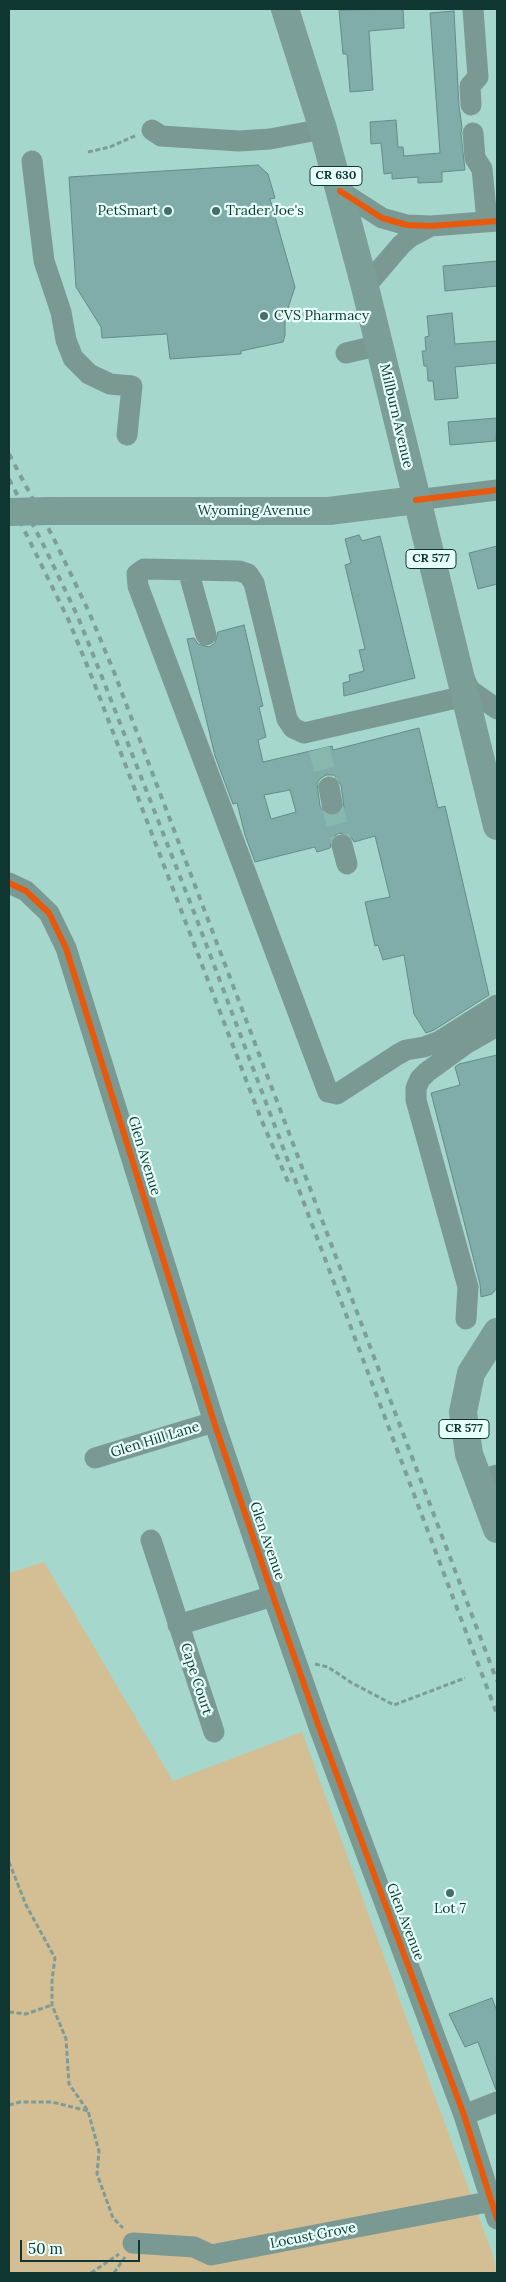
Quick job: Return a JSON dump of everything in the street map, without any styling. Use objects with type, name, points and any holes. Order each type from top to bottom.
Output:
[{"type":"main road","name":"Millburn Avenue","points":[[285,9],[323,129],[340,191],[380,345],[465,696],[496,811]]},
{"type":"main road","name":"Wyoming Avenue","points":[[9,512],[329,511],[416,500]]},
{"type":"main road","name":"CR 577","points":[[497,1332],[471,1373],[464,1401],[465,1438],[469,1454],[490,1487],[497,1529]]},
{"type":"street","points":[[471,105],[470,86],[478,77],[473,9]]},
{"type":"street","points":[[152,130],[162,136],[239,141],[270,139],[323,129]]},
{"type":"street","points":[[340,191],[382,218],[407,225],[431,226],[492,221],[482,169],[475,158],[473,134]]},
{"type":"street","points":[[32,161],[44,261],[61,312],[66,340],[74,358],[89,374],[110,384],[132,386],[127,435]]},
{"type":"street","points":[[365,287],[401,245],[410,237],[431,226]]},
{"type":"street","points":[[346,352],[380,345]]},
{"type":"street","name":"Wyoming Avenue","points":[[416,500],[497,490]]},
{"type":"street","points":[[465,696],[317,740],[293,728],[287,719],[251,578],[248,574],[239,571],[188,570],[144,570],[137,574],[136,580],[328,1092],[337,1094],[406,1050],[424,1047],[440,1041],[497,1004]]},
{"type":"street","points":[[188,570],[206,635]]},
{"type":"street","points":[[459,668],[470,690],[497,709]]},
{"type":"street","name":"Glen Avenue","points":[[9,883],[26,891],[49,913],[66,948],[214,1422],[273,1596],[319,1727],[464,2115],[495,2210]]},
{"type":"street","points":[[466,1319],[468,1287],[416,1100],[416,1088],[427,1072],[497,1026]]},
{"type":"street","name":"Glen Hill Lane","points":[[95,1458],[214,1422]]},
{"type":"street","name":"Cape Court","points":[[151,1540],[214,1732]]},
{"type":"street","name":"Cape Court","points":[[178,1625],[273,1596]]},
{"type":"street","points":[[464,2115],[497,2102]]},
{"type":"street","name":"Locust Grove","points":[[133,2243],[194,2247],[211,2255],[495,2210]]},
{"type":"path","points":[[88,152],[110,147],[152,130]]},
{"type":"path","points":[[314,1664],[328,1667],[352,1683],[394,1705],[465,1678]]},
{"type":"path","points":[[9,1862],[26,1905],[56,1958],[52,1980],[52,2005],[66,2039],[69,2084],[88,2111],[99,2151],[97,2174],[106,2202],[113,2218],[120,2224],[133,2243],[92,2273]]},
{"type":"path","points":[[9,2012],[26,2014],[52,2005]]},
{"type":"path","points":[[9,2105],[20,2102],[52,2102],[88,2111]]},
{"type":"shaded area","points":[[44,1562],[173,1781],[302,1732],[494,2258],[496,2273],[9,2273],[9,1573]]},
{"type":"building","points":[[403,9],[404,28],[369,31],[373,90],[350,92],[347,54],[343,54],[339,10]]},
{"type":"building","points":[[454,11],[459,106],[465,170],[442,172],[442,182],[418,183],[418,177],[392,179],[392,173],[384,174],[381,143],[371,144],[370,122],[396,120],[398,147],[403,147],[404,156],[440,153],[430,13]]},
{"type":"building","points":[[258,165],[268,174],[275,198],[270,199],[295,287],[285,317],[283,342],[241,351],[241,354],[170,359],[167,334],[102,338],[101,327],[76,287],[69,177]]},
{"type":"building","points":[[497,261],[497,286],[445,291],[443,266]]},
{"type":"building","points":[[452,313],[455,344],[497,341],[497,363],[455,367],[458,398],[435,400],[433,381],[428,381],[427,366],[424,366],[422,351],[426,351],[425,337],[429,336],[427,316]]},
{"type":"building","points":[[497,418],[496,441],[450,445],[448,422]]},
{"type":"building","points":[[359,535],[362,541],[380,536],[415,678],[344,696],[343,683],[350,681],[349,675],[364,671],[359,650],[365,649],[345,565],[351,563],[345,539]]},
{"type":"building","points":[[497,546],[497,584],[478,589],[469,553]]},
{"type":"building","points":[[244,625],[263,706],[259,707],[266,737],[258,740],[263,762],[332,746],[333,750],[419,728],[438,808],[445,806],[489,995],[434,1030],[426,1033],[414,1014],[404,955],[383,960],[378,945],[375,946],[365,902],[390,897],[375,836],[354,842],[350,836],[339,833],[333,837],[330,848],[317,852],[315,847],[255,862],[245,835],[237,803],[233,804],[215,756],[187,639],[194,638],[198,644],[209,647],[215,643],[218,632]],"holes":[[[326,775],[334,775],[341,785],[344,808],[335,816],[327,816],[320,806],[317,783]],[[290,790],[296,812],[271,819],[264,795]]]},
{"type":"building","points":[[497,1055],[497,1288],[492,1294],[481,1297],[480,1284],[431,1093],[460,1085],[455,1067],[459,1064]]},
{"type":"building","points":[[492,1998],[497,2011],[496,2090],[478,2042],[465,2047],[449,2014]]},
{"type":"tunnel","points":[[319,749],[329,787]]},
{"type":"tunnel","points":[[332,804],[342,845]]},
{"type":"railway","points":[[9,454],[55,541],[89,612],[114,672],[497,1681]]},
{"type":"railway","points":[[9,479],[78,617],[102,677],[197,920],[497,1714]]},
{"type":"railway","points":[[9,499],[69,621],[261,1119],[289,1184]]},
{"type":"cycle path","points":[[340,191],[382,218],[407,225],[431,226],[497,221]]},
{"type":"cycle path","points":[[416,500],[497,490]]},
{"type":"cycle path","points":[[9,883],[26,891],[49,913],[66,948],[214,1422],[273,1596],[319,1727],[464,2115],[497,2219]]},
{"type":"place","name":"PetSmart","points":[[168,211]]},
{"type":"place","name":"Trader Joe's","points":[[216,211]]},
{"type":"place","name":"CVS Pharmacy","points":[[264,316]]},
{"type":"place","name":"Lot 7","points":[[450,1893]]}]
